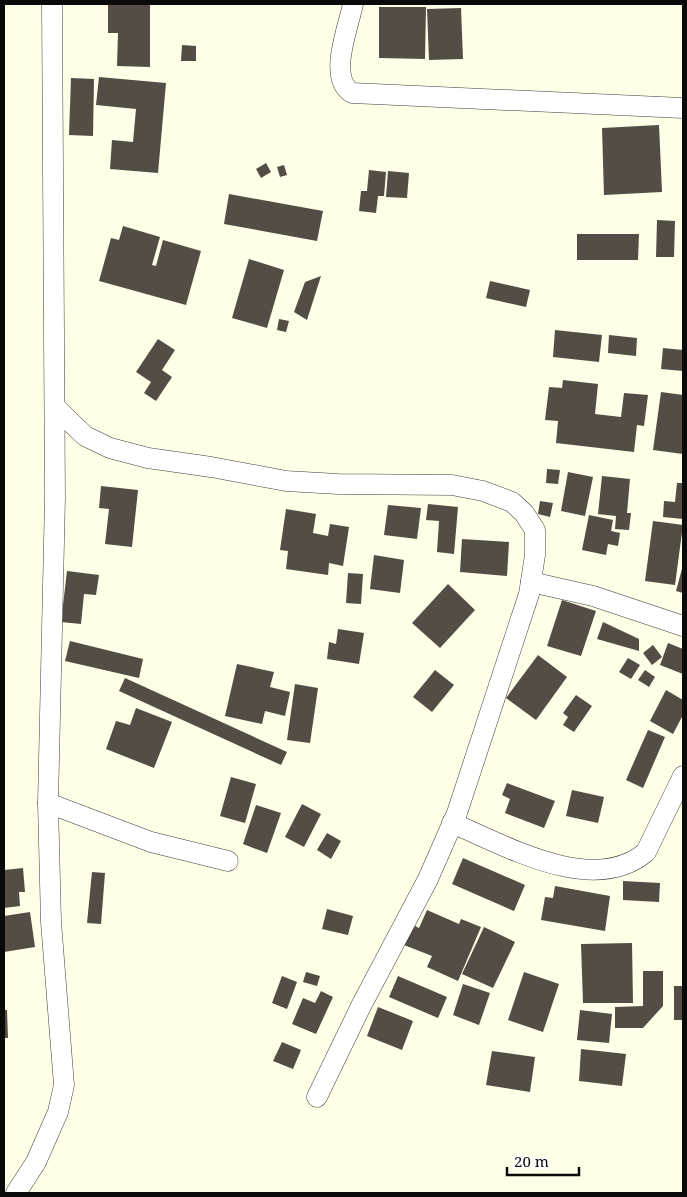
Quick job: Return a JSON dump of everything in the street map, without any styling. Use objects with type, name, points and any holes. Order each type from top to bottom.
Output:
[{"type":"street","points":[[16,1193],[40,1154],[58,1112],[64,1085],[51,922],[48,803],[55,407],[52,4]]},
{"type":"street","points":[[353,4],[340,58],[342,81],[346,89],[352,93],[683,108]]},
{"type":"street","points":[[55,407],[85,436],[110,448],[148,458],[286,481],[338,484],[452,485],[483,491],[512,502],[524,513],[535,530],[529,594],[452,823],[428,879],[361,1006],[317,1097]]},
{"type":"street","points":[[531,582],[593,596],[683,626]]},
{"type":"street","points":[[452,823],[566,868],[610,869],[638,859],[646,852],[683,776]]},
{"type":"street","points":[[48,803],[151,842],[228,861]]},
{"type":"building","points":[[108,4],[150,4],[150,67],[117,66],[118,33],[108,33]]},
{"type":"building","points":[[379,7],[426,7],[425,59],[379,58]]},
{"type":"building","points":[[461,8],[463,59],[429,60],[427,9]]},
{"type":"building","points":[[182,45],[196,46],[196,61],[181,61]]},
{"type":"building","points":[[99,77],[166,83],[158,173],[110,169],[112,140],[133,142],[136,109],[96,105]]},
{"type":"building","points":[[71,78],[94,79],[93,136],[69,135]]},
{"type":"building","points":[[659,125],[662,192],[604,195],[602,128]]},
{"type":"building","points":[[266,163],[271,172],[261,178],[256,169]]},
{"type":"building","points":[[284,165],[287,175],[280,177],[277,167]]},
{"type":"building","points":[[369,170],[386,172],[384,196],[378,196],[376,213],[359,211],[361,191],[367,191]]},
{"type":"building","points":[[388,171],[409,173],[407,198],[386,197]]},
{"type":"building","points":[[229,194],[323,211],[317,241],[224,224]]},
{"type":"building","points":[[657,220],[675,221],[674,257],[656,257]]},
{"type":"building","points":[[123,226],[160,237],[152,265],[156,266],[163,240],[201,251],[186,305],[99,281],[111,238],[119,240]]},
{"type":"building","points":[[577,234],[639,234],[638,260],[577,260]]},
{"type":"building","points":[[249,259],[284,270],[267,328],[232,318]]},
{"type":"building","points":[[321,276],[307,320],[294,312],[305,282]]},
{"type":"building","points":[[490,281],[530,290],[526,307],[486,298]]},
{"type":"building","points":[[279,319],[289,321],[286,332],[277,330]]},
{"type":"building","points":[[555,330],[602,335],[599,362],[553,357]]},
{"type":"building","points":[[609,335],[637,338],[636,356],[608,353]]},
{"type":"building","points":[[158,339],[175,350],[162,370],[172,377],[156,401],[144,393],[151,382],[136,372]]},
{"type":"building","points":[[663,348],[683,350],[683,371],[661,369]]},
{"type":"building","points":[[563,380],[598,384],[595,414],[621,417],[624,393],[648,395],[644,426],[637,425],[634,452],[556,443],[558,421],[545,420],[549,387],[562,388]]},
{"type":"building","points":[[661,392],[683,395],[683,454],[653,450]]},
{"type":"building","points":[[547,469],[560,470],[558,484],[546,483]]},
{"type":"building","points":[[568,472],[593,477],[585,516],[561,511]]},
{"type":"building","points":[[602,476],[630,479],[627,513],[631,513],[629,530],[615,529],[616,516],[598,514]]},
{"type":"building","points":[[677,483],[683,483],[683,519],[663,517],[664,501],[675,502]]},
{"type":"building","points":[[101,486],[138,490],[132,547],[105,544],[109,509],[99,508]]},
{"type":"building","points":[[540,501],[553,503],[550,517],[538,514]]},
{"type":"building","points":[[428,504],[458,507],[454,554],[437,552],[439,521],[426,520]]},
{"type":"building","points":[[388,505],[421,508],[417,539],[384,535]]},
{"type":"building","points":[[286,509],[316,514],[313,533],[328,536],[330,524],[349,527],[343,566],[329,563],[328,575],[286,569],[288,551],[280,550]]},
{"type":"building","points":[[589,515],[613,520],[611,531],[620,533],[618,546],[608,544],[606,555],[582,550]]},
{"type":"building","points":[[653,521],[683,525],[675,585],[645,581]]},
{"type":"building","points":[[462,539],[509,542],[507,576],[460,572]]},
{"type":"building","points":[[374,555],[404,560],[400,593],[370,589]]},
{"type":"building","points":[[683,565],[683,593],[676,591]]},
{"type":"building","points":[[67,571],[99,575],[96,595],[84,594],[81,624],[61,622]]},
{"type":"building","points":[[348,573],[363,574],[361,604],[346,603]]},
{"type":"building","points":[[448,584],[475,610],[440,648],[412,623]]},
{"type":"building","points":[[562,600],[596,611],[581,656],[547,646]]},
{"type":"building","points":[[603,622],[639,639],[639,651],[597,639]]},
{"type":"building","points":[[338,629],[364,633],[359,664],[327,659],[329,642],[336,644]]},
{"type":"building","points":[[70,641],[143,659],[139,678],[65,661]]},
{"type":"building","points":[[668,643],[683,649],[683,674],[660,665]]},
{"type":"building","points":[[653,645],[662,657],[652,665],[643,653]]},
{"type":"building","points":[[538,655],[567,677],[536,720],[506,698]]},
{"type":"building","points":[[628,658],[640,665],[631,679],[619,672]]},
{"type":"building","points":[[237,664],[274,672],[270,687],[290,692],[285,716],[265,711],[262,724],[225,716]]},
{"type":"building","points":[[435,670],[454,685],[432,712],[413,697]]},
{"type":"building","points":[[645,670],[655,677],[649,687],[638,680]]},
{"type":"building","points":[[125,678],[287,752],[281,765],[119,691]]},
{"type":"building","points":[[295,684],[318,688],[310,743],[287,740]]},
{"type":"building","points":[[666,690],[683,700],[683,715],[673,734],[650,721]]},
{"type":"building","points":[[576,695],[592,706],[574,732],[563,725],[568,717],[563,713]]},
{"type":"building","points":[[136,708],[172,722],[154,768],[106,749],[116,721],[130,725]]},
{"type":"building","points":[[648,730],[665,737],[643,788],[626,780]]},
{"type":"building","points":[[231,777],[256,784],[245,823],[220,816]]},
{"type":"building","points":[[507,783],[555,801],[544,828],[505,813],[510,799],[502,795]]},
{"type":"building","points":[[572,790],[604,797],[598,823],[566,816]]},
{"type":"building","points":[[302,804],[321,814],[304,847],[285,837]]},
{"type":"building","points":[[256,805],[281,813],[267,853],[243,844]]},
{"type":"building","points":[[327,833],[341,841],[331,859],[317,850]]},
{"type":"building","points":[[463,858],[525,885],[514,911],[452,884]]},
{"type":"building","points":[[23,868],[25,892],[19,892],[20,906],[4,908],[4,870]]},
{"type":"building","points":[[92,872],[105,873],[101,924],[87,923]]},
{"type":"building","points":[[623,881],[660,883],[659,902],[623,900]]},
{"type":"building","points":[[555,886],[610,896],[605,931],[541,920],[545,897],[553,898]]},
{"type":"building","points":[[327,909],[353,916],[348,935],[322,929]]},
{"type":"building","points":[[427,910],[459,924],[461,919],[481,927],[458,981],[427,967],[432,956],[404,945],[413,925],[419,928]]},
{"type":"building","points":[[30,912],[35,947],[4,952],[4,916]]},
{"type":"building","points":[[484,927],[515,942],[493,988],[462,974]]},
{"type":"building","points":[[632,943],[633,1003],[583,1003],[581,944]]},
{"type":"building","points":[[643,971],[663,971],[663,1006],[643,1028],[615,1028],[615,1007],[643,1006]]},
{"type":"building","points":[[306,972],[320,976],[317,986],[303,982]]},
{"type":"building","points":[[524,972],[559,984],[543,1032],[508,1020]]},
{"type":"building","points":[[282,976],[297,982],[287,1009],[272,1003]]},
{"type":"building","points":[[398,976],[447,997],[438,1018],[389,997]]},
{"type":"building","points":[[463,984],[490,993],[479,1025],[453,1015]]},
{"type":"building","points":[[674,986],[683,986],[683,1020],[674,1020]]},
{"type":"building","points":[[321,991],[333,997],[316,1034],[292,1024],[303,998],[315,1003]]},
{"type":"building","points":[[378,1007],[413,1021],[402,1050],[367,1036]]},
{"type":"building","points":[[4,1010],[7,1010],[8,1038],[4,1038]]},
{"type":"building","points":[[580,1010],[612,1014],[609,1043],[577,1040]]},
{"type":"building","points":[[282,1042],[301,1050],[293,1069],[273,1061]]},
{"type":"building","points":[[581,1049],[626,1054],[622,1086],[579,1081]]},
{"type":"building","points":[[492,1051],[535,1057],[530,1092],[486,1085]]}]
